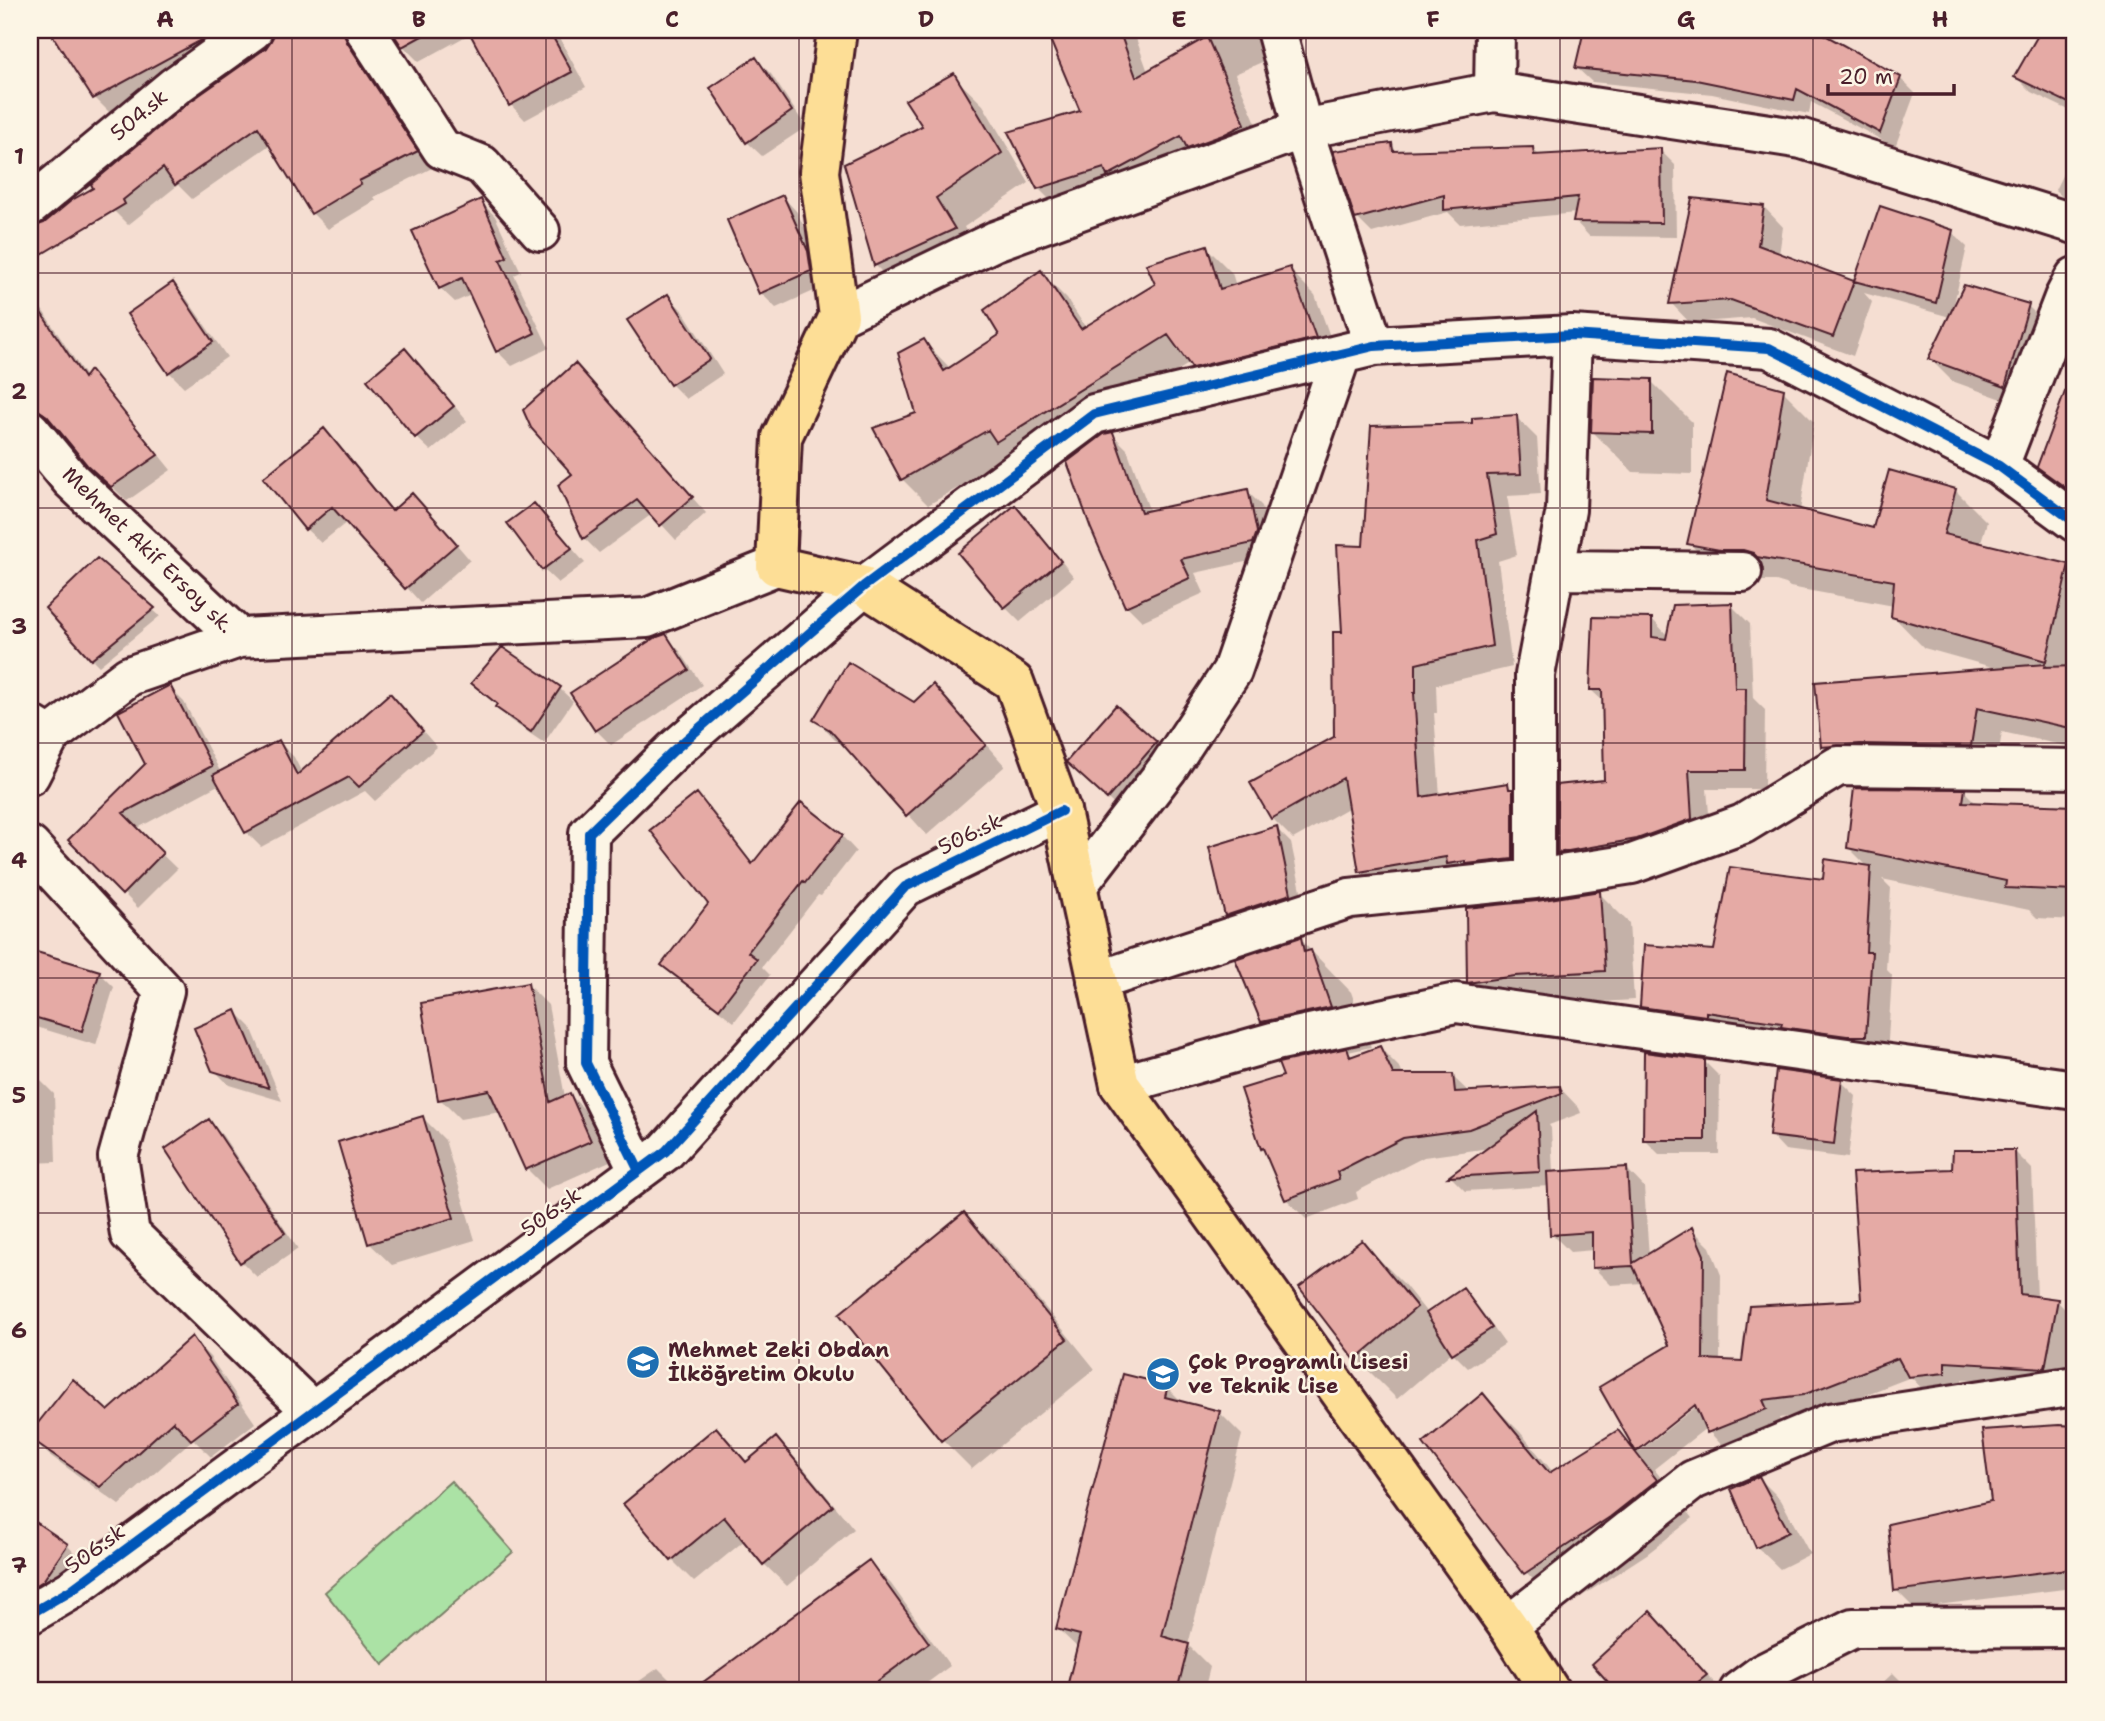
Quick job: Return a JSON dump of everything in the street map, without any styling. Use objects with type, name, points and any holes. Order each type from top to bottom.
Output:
[{"type":"main road","points":[[837,30],[818,172],[839,316],[782,437],[776,566],[864,586],[1014,682],[1061,811],[1120,1085],[1508,1626],[1550,1691]]},
{"type":"street","name":"504.sk","points":[[30,206],[174,86],[253,30]]},
{"type":"street","points":[[365,30],[442,149],[482,165],[540,231]]},
{"type":"street","points":[[1077,886],[1168,768],[1232,671],[1357,351],[1276,30]]},
{"type":"street","points":[[1494,92],[1495,30]]},
{"type":"street","points":[[839,316],[995,241],[1303,129],[1494,92],[1802,139],[2075,224]]},
{"type":"street","points":[[1999,466],[2064,298],[2075,277]]},
{"type":"street","points":[[1535,878],[1535,675],[1566,510],[1572,335]]},
{"type":"street","points":[[639,1171],[586,1063],[589,833],[673,751],[864,586],[1094,415],[1357,351],[1572,335],[1769,348],[1999,466],[2075,522]]},
{"type":"street","name":"Mehmet Akif Ersoy sk.","points":[[30,430],[71,480],[239,638]]},
{"type":"street","points":[[30,775],[40,730],[129,676],[239,638],[647,618],[776,566]]},
{"type":"street","points":[[1555,570],[1742,572]]},
{"type":"street","points":[[1097,981],[1350,898],[1535,878],[1633,864],[1743,824],[1838,766],[2075,769]]},
{"type":"street","name":"506.sk","points":[[30,1614],[71,1590],[666,1151],[905,887],[1061,811]]},
{"type":"street","points":[[30,845],[164,990],[118,1157],[130,1234],[312,1412]]},
{"type":"street","points":[[1120,1085],[1276,1041],[1456,1003],[2075,1090]]},
{"type":"street","points":[[1508,1626],[1693,1480],[1830,1423],[2075,1385]]},
{"type":"street","points":[[1739,1691],[1762,1674],[1853,1628],[2075,1627]]},
{"type":"green space","points":[[451,1481],[513,1552],[383,1665],[325,1592]]},
{"type":"building","points":[[49,30],[216,30],[93,99]]},
{"type":"building","points":[[284,30],[343,30],[347,42],[418,151],[359,181],[361,184],[311,214],[258,127],[175,185],[163,168],[123,200],[125,204],[30,261],[31,227],[44,223],[72,200],[93,188],[91,184],[188,103],[266,48],[274,35]]},
{"type":"building","points":[[391,30],[433,30],[402,47]]},
{"type":"building","points":[[468,30],[549,30],[572,72],[509,106]]},
{"type":"building","points":[[1046,30],[1119,30],[1136,77],[1207,37],[1245,124],[1187,148],[1181,136],[1107,176],[1104,168],[1037,189],[1008,132],[1080,111]]},
{"type":"building","points":[[1584,30],[1816,30],[1901,77],[1880,133],[1797,89],[1794,100],[1696,80],[1575,68]]},
{"type":"building","points":[[2041,30],[2075,30],[2075,106],[2014,77]]},
{"type":"building","points":[[756,57],[792,111],[746,143],[710,88]]},
{"type":"building","points":[[954,73],[1002,153],[936,198],[955,229],[874,266],[844,164],[922,126],[905,100]]},
{"type":"building","points":[[1392,143],[1393,151],[1533,147],[1534,155],[1661,148],[1662,223],[1573,222],[1578,197],[1444,210],[1444,195],[1355,219],[1333,151]]},
{"type":"building","points":[[783,195],[808,251],[811,271],[759,294],[727,220]]},
{"type":"building","points":[[1692,198],[1764,206],[1758,245],[1854,281],[1833,337],[1731,300],[1669,304]]},
{"type":"building","points":[[481,199],[507,257],[500,260],[535,333],[496,352],[462,278],[439,289],[412,231]]},
{"type":"building","points":[[1880,206],[1953,230],[1936,303],[1854,281]]},
{"type":"building","points":[[1207,245],[1220,289],[1290,267],[1316,338],[1192,368],[1168,335],[996,442],[988,430],[901,480],[873,428],[916,413],[898,353],[924,339],[944,371],[999,335],[984,310],[1041,270],[1081,329],[1155,284],[1146,264]]},
{"type":"building","points":[[173,282],[213,342],[168,373],[127,314]]},
{"type":"building","points":[[1964,285],[2029,304],[2005,387],[1928,359]]},
{"type":"building","points":[[668,294],[710,359],[670,385],[627,320]]},
{"type":"building","points":[[30,296],[84,378],[90,370],[158,455],[111,487],[87,465],[47,416],[38,410],[30,409]]},
{"type":"building","points":[[405,348],[454,406],[415,438],[367,380]]},
{"type":"building","points":[[575,363],[693,497],[660,526],[637,500],[583,539],[558,485],[572,474],[531,428],[523,410]]},
{"type":"building","points":[[1727,373],[1784,389],[1766,500],[1873,528],[1889,470],[1956,489],[1944,534],[2069,564],[2046,661],[1891,617],[1894,581],[1757,557],[1743,550],[1720,550],[1687,544]]},
{"type":"building","points":[[2072,373],[2075,373],[2075,493],[2037,467]]},
{"type":"building","points":[[1593,377],[1652,379],[1652,434],[1591,432]]},
{"type":"building","points":[[1517,415],[1521,474],[1487,475],[1497,534],[1478,540],[1492,646],[1416,664],[1414,693],[1421,797],[1508,783],[1509,789],[1513,789],[1513,859],[1447,864],[1446,857],[1359,872],[1343,778],[1271,819],[1250,783],[1334,737],[1333,632],[1342,632],[1337,545],[1363,546],[1371,426],[1472,423],[1472,418]]},
{"type":"building","points":[[324,428],[392,511],[412,493],[457,544],[405,589],[332,507],[305,530],[263,478]]},
{"type":"building","points":[[1113,432],[1141,512],[1248,489],[1257,532],[1253,543],[1181,559],[1190,578],[1125,607],[1091,529],[1067,462],[1104,434]]},
{"type":"building","points":[[534,503],[572,548],[542,570],[507,523]]},
{"type":"building","points":[[1015,505],[1061,561],[1004,608],[958,553]]},
{"type":"building","points":[[97,558],[155,608],[91,660],[45,608]]},
{"type":"building","points":[[1732,603],[1735,688],[1746,688],[1745,770],[1689,770],[1692,819],[1637,839],[1557,853],[1557,785],[1604,780],[1602,690],[1590,690],[1593,617],[1652,618],[1652,637],[1666,639],[1673,605]]},
{"type":"building","points":[[666,634],[689,670],[595,731],[570,693],[654,638]]},
{"type":"building","points":[[502,647],[561,687],[531,732],[495,707],[497,704],[471,683]]},
{"type":"building","points":[[848,662],[914,702],[933,684],[986,745],[906,816],[830,730],[813,720]]},
{"type":"building","points":[[2045,664],[2044,667],[2075,666],[2075,729],[1977,708],[1971,746],[1860,744],[1821,747],[1815,682]]},
{"type":"building","points":[[170,685],[212,766],[123,813],[163,853],[122,895],[68,840],[145,764],[118,712]]},
{"type":"building","points":[[390,693],[423,731],[359,787],[349,777],[245,833],[213,775],[279,740],[297,775]]},
{"type":"building","points":[[1116,705],[1157,742],[1107,799],[1066,762]]},
{"type":"building","points":[[1854,788],[1965,789],[1963,802],[2075,806],[2075,891],[2005,888],[2006,881],[1847,848]]},
{"type":"building","points":[[697,793],[752,864],[801,802],[843,835],[748,952],[757,959],[719,1009],[661,965],[708,904],[650,830]]},
{"type":"building","points":[[1277,826],[1291,894],[1225,916],[1209,847]]},
{"type":"building","points":[[1825,859],[1871,866],[1866,952],[1872,952],[1866,1036],[1781,1027],[1782,1023],[1706,1012],[1706,1016],[1640,1007],[1644,945],[1714,950],[1730,867],[1823,879]]},
{"type":"building","points":[[1600,891],[1605,971],[1515,976],[1467,983],[1466,908]]},
{"type":"building","points":[[1301,937],[1304,952],[1311,950],[1331,1007],[1261,1022],[1235,959]]},
{"type":"building","points":[[30,950],[100,971],[82,1031],[30,1016]]},
{"type":"building","points":[[528,983],[550,1102],[570,1093],[591,1141],[525,1170],[489,1090],[438,1100],[421,1003]]},
{"type":"building","points":[[236,1010],[269,1088],[212,1071],[194,1028]]},
{"type":"building","points":[[1380,1046],[1393,1074],[1453,1074],[1455,1092],[1560,1086],[1562,1093],[1469,1129],[1403,1138],[1337,1172],[1339,1179],[1285,1200],[1263,1148],[1261,1149],[1241,1089],[1283,1076],[1278,1063],[1347,1048],[1350,1057]]},
{"type":"building","points":[[1644,1052],[1705,1060],[1705,1140],[1643,1140]]},
{"type":"building","points":[[1776,1070],[1842,1079],[1834,1144],[1769,1136]]},
{"type":"building","points":[[1537,1111],[1540,1172],[1448,1177]]},
{"type":"building","points":[[423,1116],[454,1218],[368,1244],[338,1142]]},
{"type":"building","points":[[209,1119],[285,1233],[240,1263],[165,1149]]},
{"type":"building","points":[[1953,1150],[2015,1150],[2020,1294],[2058,1299],[2045,1368],[1945,1362],[1945,1373],[1908,1377],[1898,1358],[1803,1395],[1763,1400],[1767,1409],[1707,1433],[1695,1405],[1636,1452],[1599,1387],[1669,1345],[1633,1266],[1592,1268],[1592,1232],[1550,1235],[1547,1172],[1627,1167],[1633,1263],[1692,1227],[1704,1255],[1703,1359],[1742,1361],[1749,1306],[1861,1300],[1852,1173],[1952,1169]]},
{"type":"building","points":[[964,1212],[1067,1339],[941,1441],[839,1314]]},
{"type":"building","points":[[1362,1240],[1417,1307],[1355,1360],[1299,1287]]},
{"type":"building","points":[[1463,1288],[1492,1328],[1452,1354],[1426,1313]]},
{"type":"building","points":[[192,1336],[238,1404],[191,1440],[173,1421],[100,1487],[30,1438],[30,1433],[73,1379],[108,1411]]},
{"type":"building","points":[[1123,1374],[1168,1385],[1165,1397],[1220,1411],[1162,1636],[1189,1644],[1177,1691],[1066,1691],[1080,1635],[1056,1629]]},
{"type":"building","points":[[1483,1393],[1549,1473],[1618,1430],[1657,1480],[1610,1517],[1524,1574],[1423,1443]]},
{"type":"building","points":[[2075,1426],[2075,1568],[1894,1591],[1888,1524],[1991,1501],[1982,1430]]},
{"type":"building","points":[[716,1427],[746,1462],[776,1437],[833,1506],[763,1565],[724,1517],[671,1561],[623,1504]]},
{"type":"building","points":[[1759,1476],[1789,1532],[1756,1548],[1731,1489]]},
{"type":"building","points":[[30,1518],[68,1544],[43,1581],[30,1589]]},
{"type":"building","points":[[869,1560],[929,1643],[864,1691],[691,1691]]},
{"type":"building","points":[[1650,1611],[1707,1675],[1687,1691],[1616,1691],[1592,1664]]},
{"type":"cycle path","points":[[639,1171],[586,1063],[589,833],[673,751],[864,586],[1094,414],[1374,346],[1572,335],[1769,348],[1999,466],[2075,522]]},
{"type":"cycle path","points":[[30,1614],[71,1590],[666,1151],[905,887],[1061,811]]},
{"type":"place","name":"Mehmet Zeki Obdan İlköğretim Okulu","points":[[643,1362]]},
{"type":"place","name":"Çok Programlı Lisesi ve Teknik Lise","points":[[1163,1374]]}]
